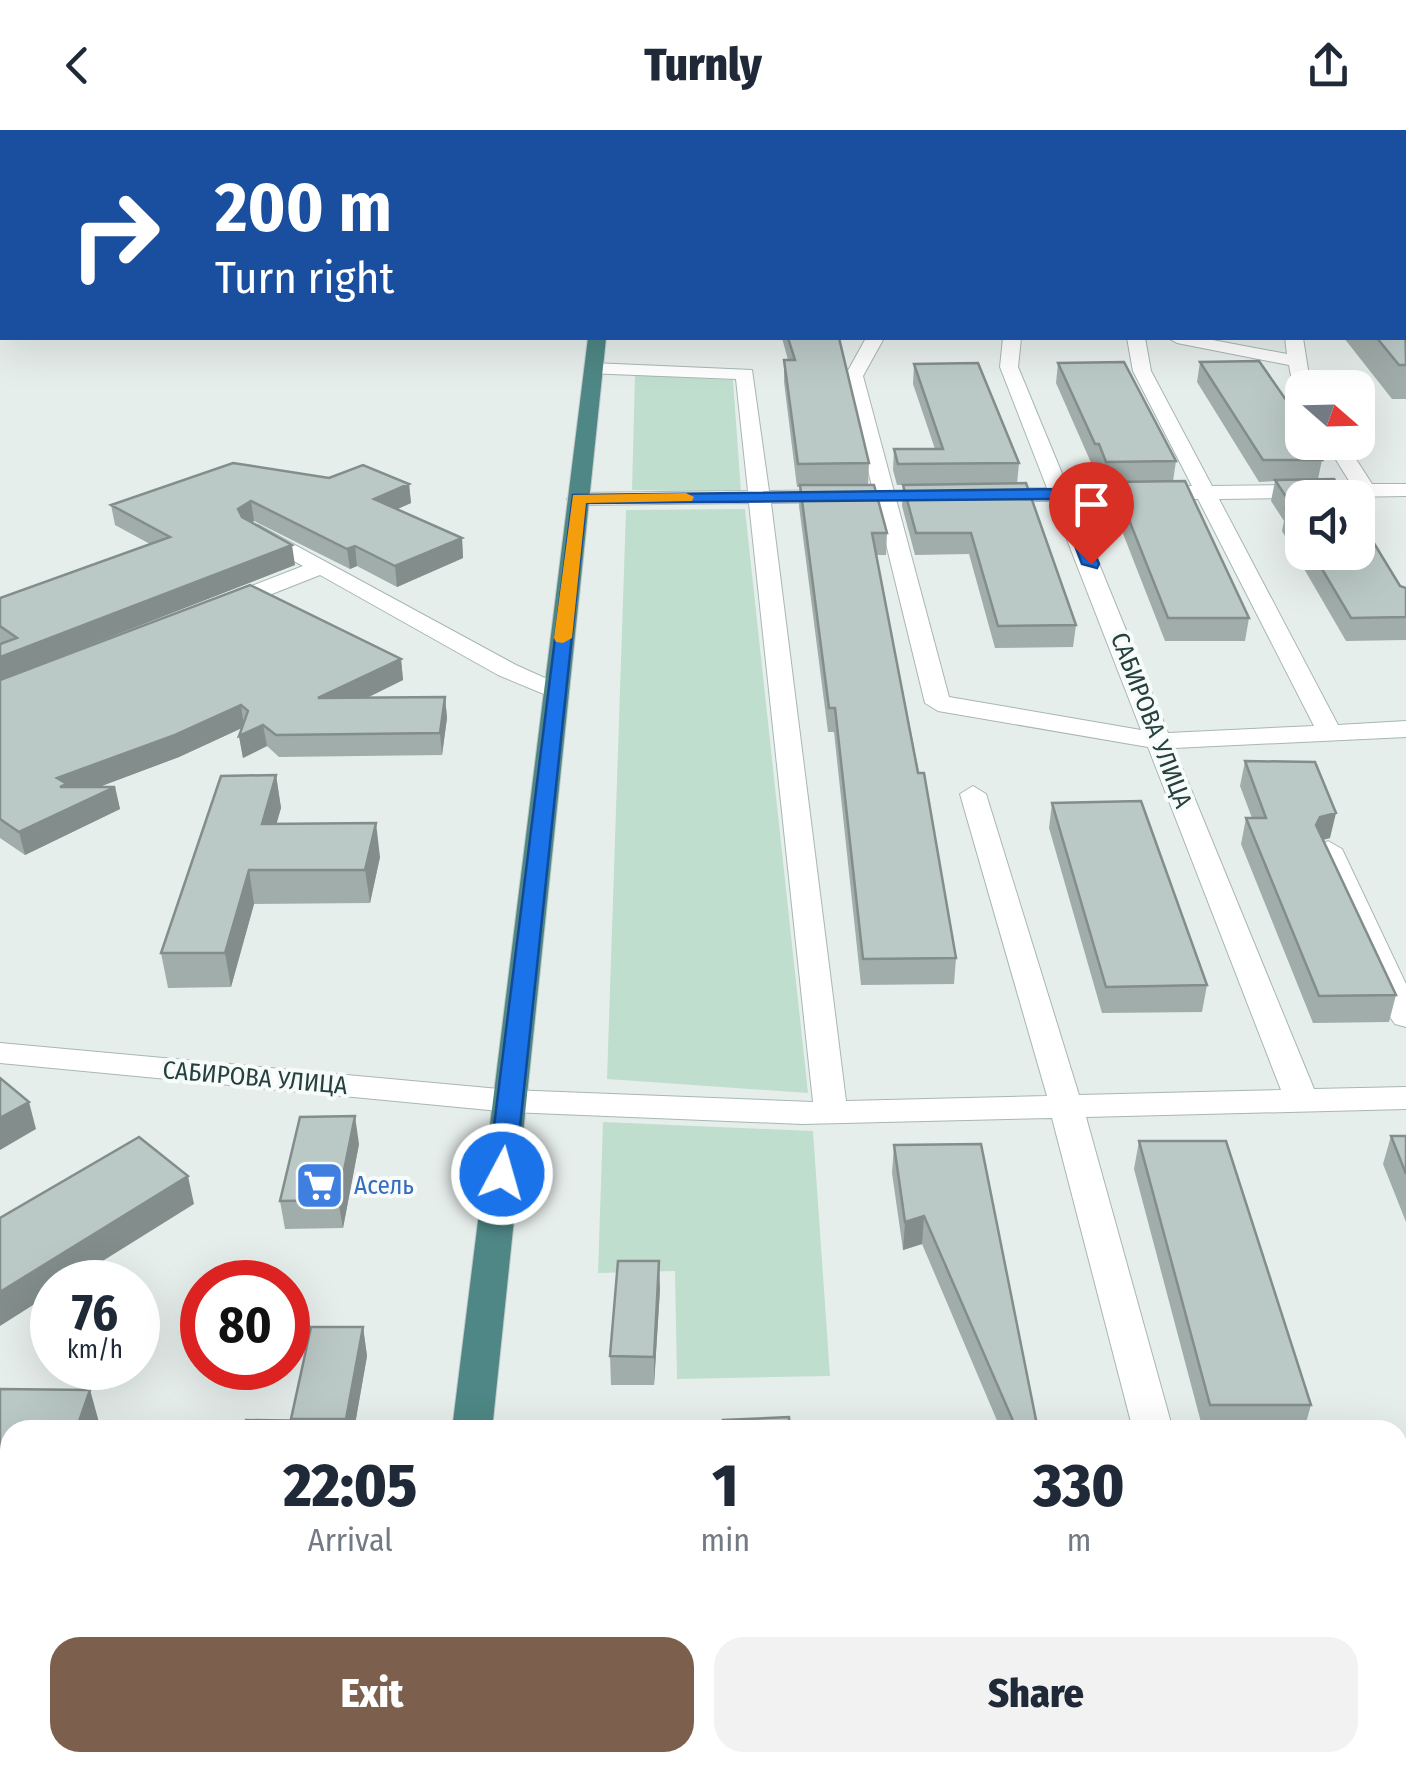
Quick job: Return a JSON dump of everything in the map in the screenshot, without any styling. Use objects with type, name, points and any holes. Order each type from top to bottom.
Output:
[{"type":"highway","points":[[473,1420],[597,340]]},
{"type":"street","points":[[874,340],[854,376],[894,496],[938,703],[1160,742],[1406,729]]},
{"type":"street","name":"САБИРОВА УЛИЦА","points":[[1012,340],[1010,367],[1302,1101]]},
{"type":"street","points":[[1136,340],[1142,370],[1329,731]]},
{"type":"street","points":[[1188,340],[1297,361]]},
{"type":"street","points":[[1294,340],[1298,370]]},
{"type":"street","points":[[593,368],[745,374],[831,1112]]},
{"type":"street","points":[[1375,491],[1406,490]]},
{"type":"street","points":[[964,495],[1285,493]]},
{"type":"street","points":[[578,499],[894,496]]},
{"type":"street","points":[[256,530],[507,670],[556,692]]},
{"type":"street","points":[[196,616],[321,568]]},
{"type":"street","points":[[973,794],[1066,1106],[1150,1420]]},
{"type":"street","points":[[1328,849],[1406,1017]]},
{"type":"street","name":"САБИРОВА УЛИЦА","points":[[0,1054],[510,1101],[831,1112],[1406,1098]]},
{"type":"green space","points":[[635,375],[733,380],[741,492],[632,490]]},
{"type":"green space","points":[[745,509],[808,1093],[607,1079],[626,510]]},
{"type":"green space","points":[[603,1122],[813,1131],[830,1376],[677,1379],[675,1271],[598,1273]]},
{"type":"building","points":[[789,340],[839,340],[869,463],[798,464],[784,360],[795,360]]},
{"type":"building","points":[[1379,340],[1406,340],[1406,365],[1399,365]]},
{"type":"building","points":[[1259,361],[1285,398],[1285,460],[1263,460],[1200,362]]},
{"type":"building","points":[[1124,362],[1176,461],[1106,462],[1058,363]]},
{"type":"building","points":[[978,363],[1019,463],[898,464],[894,449],[943,449],[914,364]]},
{"type":"building","points":[[233,463],[329,478],[363,465],[409,484],[374,499],[462,538],[395,566],[355,546],[347,549],[251,501],[238,509],[242,517],[292,545],[0,657],[0,644],[17,638],[0,626],[0,598],[170,537],[111,505]]},
{"type":"building","points":[[1334,479],[1335,480],[1285,480],[1285,495],[1275,480]]},
{"type":"building","points":[[1185,481],[1249,618],[1168,618],[1114,482]]},
{"type":"building","points":[[1026,483],[1076,625],[998,626],[971,533],[916,533],[903,485]]},
{"type":"building","points":[[800,485],[874,485],[887,533],[872,533],[918,773],[924,773],[956,958],[863,959],[835,708],[829,708]]},
{"type":"building","points":[[1375,545],[1400,586],[1406,588],[1406,617],[1351,618],[1323,570],[1375,570]]},
{"type":"building","points":[[250,585],[401,659],[318,698],[445,697],[440,733],[276,735],[263,725],[239,736],[248,711],[241,705],[175,735],[57,778],[67,784],[60,787],[115,787],[19,832],[0,819],[0,680]]},
{"type":"building","points":[[1245,761],[1315,762],[1336,813],[1320,817],[1316,825],[1396,995],[1319,996],[1246,818],[1266,818]]},
{"type":"building","points":[[276,775],[262,824],[376,823],[365,870],[249,870],[225,953],[161,953],[221,776]]},
{"type":"building","points":[[1141,801],[1207,985],[1106,987],[1052,803]]},
{"type":"building","points":[[0,1078],[29,1102],[0,1118]]},
{"type":"building","points":[[355,1116],[338,1200],[280,1201],[300,1117]]},
{"type":"building","points":[[1391,1136],[1406,1136],[1406,1174]]},
{"type":"building","points":[[139,1137],[188,1176],[52,1260],[30,1260],[30,1273],[0,1292],[0,1218]]},
{"type":"building","points":[[1139,1141],[1226,1141],[1311,1405],[1210,1405]]},
{"type":"building","points":[[981,1144],[1036,1420],[1013,1420],[924,1216],[905,1222],[894,1145]]},
{"type":"building","points":[[618,1261],[659,1261],[654,1357],[610,1356]]},
{"type":"building","points":[[311,1327],[363,1327],[346,1419],[291,1419],[297,1390],[310,1390]]},
{"type":"building","points":[[0,1389],[90,1390],[80,1420],[0,1420]]},
{"type":"building","points":[[789,1417],[789,1420],[723,1420]]},
{"type":"slow traffic","points":[[563,638],[578,499],[686,497]]},
{"type":"place","name":"Асель","points":[[319,1185]]},
{"type":"route","points":[[502,1174],[578,499],[1063,494],[1091,564]]}]
